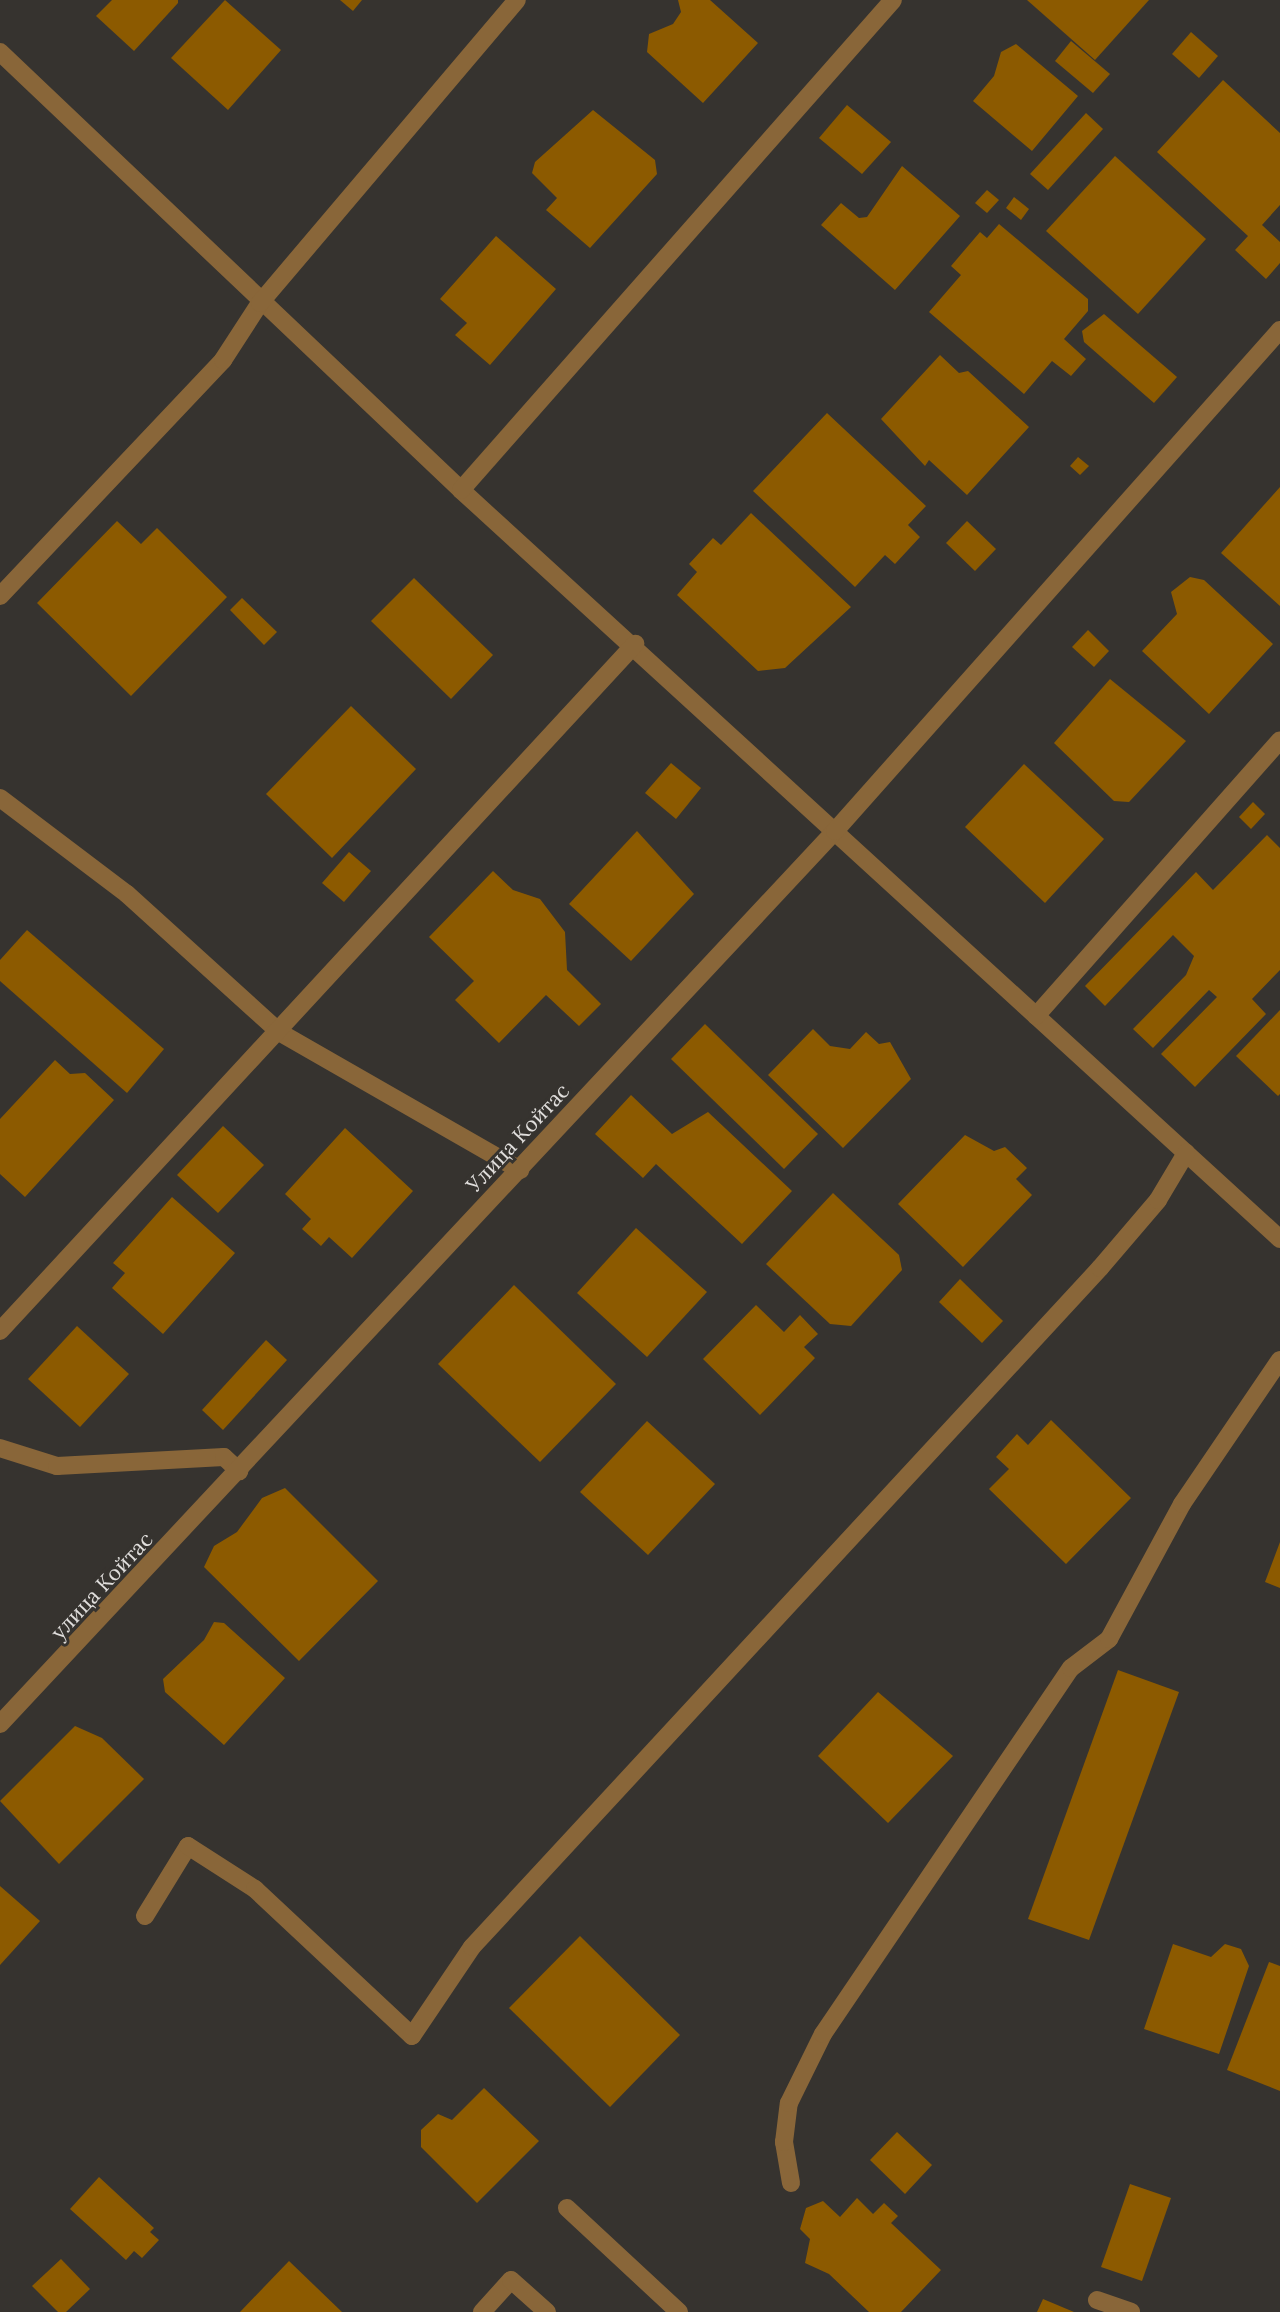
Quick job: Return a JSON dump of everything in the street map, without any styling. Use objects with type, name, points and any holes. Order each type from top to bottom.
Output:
[{"type":"street","points":[[0,596],[223,360],[260,303],[517,0]]},
{"type":"street","points":[[461,490],[893,0]]},
{"type":"street","points":[[0,52],[260,303],[461,490],[635,644],[1280,1239]]},
{"type":"street","name":"Улица Койтас","points":[[237,1473],[835,831],[1280,330]]},
{"type":"street","points":[[0,1331],[635,644]]},
{"type":"street","points":[[1036,1016],[1280,740]]},
{"type":"street","points":[[0,798],[127,894],[279,1032],[520,1170]]},
{"type":"street","points":[[145,1916],[188,1846],[255,1889],[412,2036],[472,1947],[1100,1268],[1158,1200],[1186,1153]]},
{"type":"street","points":[[791,2183],[784,2142],[789,2103],[823,2034],[1071,1668],[1109,1639],[1182,1504],[1280,1360]]},
{"type":"street","points":[[0,1448],[57,1466],[224,1457],[237,1473]]},
{"type":"street","name":"улица Койтас","points":[[0,1724],[237,1473]]},
{"type":"street","points":[[567,2207],[679,2312]]},
{"type":"street","points":[[482,2312],[512,2280],[547,2312]]},
{"type":"street","points":[[1097,2300],[1131,2312]]},
{"type":"building","points":[[112,0],[178,0],[178,3],[134,51],[96,16]]},
{"type":"building","points":[[225,0],[281,50],[228,110],[171,58]]},
{"type":"building","points":[[340,0],[362,0],[353,11]]},
{"type":"building","points":[[678,0],[710,0],[758,43],[703,103],[647,52],[649,34],[673,24],[681,12]]},
{"type":"building","points":[[1027,0],[1149,0],[1095,60]]},
{"type":"building","points":[[1191,32],[1218,56],[1199,78],[1172,54]]},
{"type":"building","points":[[1071,41],[1110,74],[1093,93],[1055,61]]},
{"type":"building","points":[[1016,44],[1078,96],[1032,151],[973,101],[994,76],[1001,52]]},
{"type":"building","points":[[1223,80],[1280,133],[1280,205],[1262,225],[1280,242],[1280,263],[1266,279],[1235,250],[1248,236],[1157,152]]},
{"type":"building","points":[[847,105],[891,142],[862,174],[819,138]]},
{"type":"building","points":[[593,110],[655,160],[657,174],[590,248],[546,210],[557,198],[532,173],[535,162]]},
{"type":"building","points":[[1086,113],[1103,129],[1048,190],[1030,174]]},
{"type":"building","points":[[1115,156],[1206,239],[1138,314],[1046,231]]},
{"type":"building","points":[[902,166],[960,216],[895,290],[821,225],[841,203],[859,218],[867,217]]},
{"type":"building","points":[[987,190],[999,200],[987,213],[975,203]]},
{"type":"building","points":[[1014,197],[1029,209],[1021,220],[1006,208]]},
{"type":"building","points":[[999,224],[1088,299],[1088,311],[1064,339],[1086,359],[1071,376],[1052,361],[1024,394],[929,312],[961,275],[951,266],[980,232],[987,238]]},
{"type":"building","points":[[496,236],[556,289],[490,365],[455,335],[467,323],[440,299]]},
{"type":"building","points":[[1104,314],[1177,377],[1154,403],[1084,342],[1082,331]]},
{"type":"building","points":[[940,355],[959,373],[968,371],[1029,427],[967,495],[929,460],[925,466],[881,419]]},
{"type":"building","points":[[827,413],[926,506],[908,525],[920,537],[895,564],[885,555],[855,587],[753,491]]},
{"type":"building","points":[[1078,457],[1089,466],[1080,475],[1070,466]]},
{"type":"building","points":[[1280,487],[1280,606],[1221,553]]},
{"type":"building","points":[[751,513],[851,607],[785,668],[758,671],[677,595],[697,572],[689,564],[713,538],[721,545]]},
{"type":"building","points":[[117,521],[141,544],[157,528],[227,597],[131,696],[37,603]]},
{"type":"building","points":[[967,521],[996,549],[975,571],[946,543]]},
{"type":"building","points":[[1190,577],[1204,580],[1273,644],[1209,714],[1142,651],[1177,614],[1171,592]]},
{"type":"building","points":[[414,578],[493,655],[451,699],[371,621]]},
{"type":"building","points":[[242,598],[277,632],[264,645],[230,610]]},
{"type":"building","points":[[1088,630],[1109,651],[1094,667],[1072,647]]},
{"type":"building","points":[[1110,679],[1186,741],[1129,802],[1114,801],[1054,743]]},
{"type":"building","points":[[351,706],[416,769],[332,858],[266,794]]},
{"type":"building","points":[[671,763],[701,788],[676,819],[645,793]]},
{"type":"building","points":[[1024,764],[1104,839],[1045,903],[965,827]]},
{"type":"building","points":[[1253,802],[1265,814],[1251,829],[1239,817]]},
{"type":"building","points":[[637,831],[694,894],[631,961],[569,904]]},
{"type":"building","points":[[1267,835],[1280,848],[1280,970],[1252,999],[1266,1014],[1195,1087],[1161,1054],[1217,997],[1209,990],[1153,1048],[1133,1029],[1186,975],[1194,956],[1173,935],[1105,1006],[1085,986],[1196,872],[1213,890]]},
{"type":"building","points":[[349,852],[371,871],[344,902],[322,883]]},
{"type":"building","points":[[493,871],[513,890],[540,899],[565,932],[567,970],[601,1004],[579,1026],[546,995],[499,1043],[455,1000],[474,981],[429,937]]},
{"type":"building","points":[[27,930],[164,1049],[127,1093],[0,981],[0,960]]},
{"type":"building","points":[[1280,1010],[1280,1094],[1278,1096],[1236,1056]]},
{"type":"building","points":[[705,1024],[818,1134],[784,1169],[671,1059]]},
{"type":"building","points":[[813,1029],[830,1046],[850,1049],[866,1032],[879,1044],[890,1042],[911,1079],[843,1148],[768,1075]]},
{"type":"building","points":[[55,1060],[70,1074],[85,1073],[114,1100],[25,1197],[0,1174],[0,1119]]},
{"type":"building","points":[[631,1095],[672,1134],[708,1112],[792,1191],[742,1244],[656,1164],[643,1178],[595,1134]]},
{"type":"building","points":[[223,1126],[264,1165],[218,1213],[177,1175]]},
{"type":"building","points":[[345,1128],[413,1191],[352,1258],[329,1237],[321,1246],[302,1229],[311,1219],[285,1194]]},
{"type":"building","points":[[965,1135],[994,1151],[1005,1147],[1027,1168],[1016,1179],[1032,1195],[963,1267],[898,1204]]},
{"type":"building","points":[[833,1193],[899,1255],[902,1270],[851,1326],[830,1324],[766,1264]]},
{"type":"building","points":[[172,1197],[235,1253],[163,1334],[112,1288],[125,1273],[113,1263]]},
{"type":"building","points":[[636,1228],[707,1292],[647,1357],[577,1293]]},
{"type":"building","points":[[960,1279],[1003,1321],[982,1343],[939,1302]]},
{"type":"building","points":[[514,1285],[616,1384],[540,1462],[438,1364]]},
{"type":"building","points":[[756,1305],[784,1332],[800,1315],[818,1334],[804,1347],[815,1358],[760,1415],[703,1359]]},
{"type":"building","points":[[77,1326],[129,1374],[80,1427],[28,1379]]},
{"type":"building","points":[[266,1340],[287,1360],[223,1430],[202,1410]]},
{"type":"building","points":[[1051,1420],[1131,1498],[1066,1564],[989,1489],[1009,1469],[996,1457],[1017,1434],[1028,1445]]},
{"type":"building","points":[[647,1421],[715,1484],[648,1555],[580,1492]]},
{"type":"building","points":[[285,1488],[378,1581],[299,1661],[204,1567],[214,1546],[237,1532],[262,1498]]},
{"type":"building","points":[[1280,1542],[1280,1588],[1265,1582]]},
{"type":"building","points":[[214,1622],[224,1623],[285,1678],[224,1745],[165,1692],[163,1679],[204,1640]]},
{"type":"building","points":[[1118,1670],[1179,1692],[1089,1940],[1028,1919]]},
{"type":"building","points":[[878,1692],[953,1756],[888,1823],[818,1756]]},
{"type":"building","points":[[75,1726],[102,1738],[144,1779],[59,1864],[0,1801]]},
{"type":"building","points":[[0,1886],[40,1921],[0,1965]]},
{"type":"building","points":[[580,1936],[680,2035],[610,2107],[509,2008]]},
{"type":"building","points":[[1173,1944],[1211,1957],[1225,1944],[1241,1949],[1249,1966],[1219,2054],[1144,2029]]},
{"type":"building","points":[[1269,1962],[1280,1966],[1280,2091],[1227,2070]]},
{"type":"building","points":[[484,2088],[539,2141],[477,2203],[421,2147],[421,2130],[438,2114],[452,2120]]},
{"type":"building","points":[[897,2132],[932,2165],[905,2194],[870,2160]]},
{"type":"building","points":[[99,2177],[154,2228],[150,2232],[159,2240],[142,2258],[134,2251],[126,2260],[70,2209]]},
{"type":"building","points":[[1130,2184],[1171,2198],[1142,2281],[1101,2267]]},
{"type":"building","points":[[857,2198],[873,2214],[884,2203],[898,2216],[891,2223],[941,2270],[901,2312],[869,2312],[829,2274],[805,2263],[810,2239],[800,2229],[806,2208],[823,2201],[840,2217]]},
{"type":"building","points":[[61,2259],[90,2289],[66,2312],[58,2312],[32,2286]]},
{"type":"building","points":[[289,2261],[342,2312],[240,2312]]},
{"type":"building","points":[[1043,2299],[1074,2312],[1037,2312]]}]
